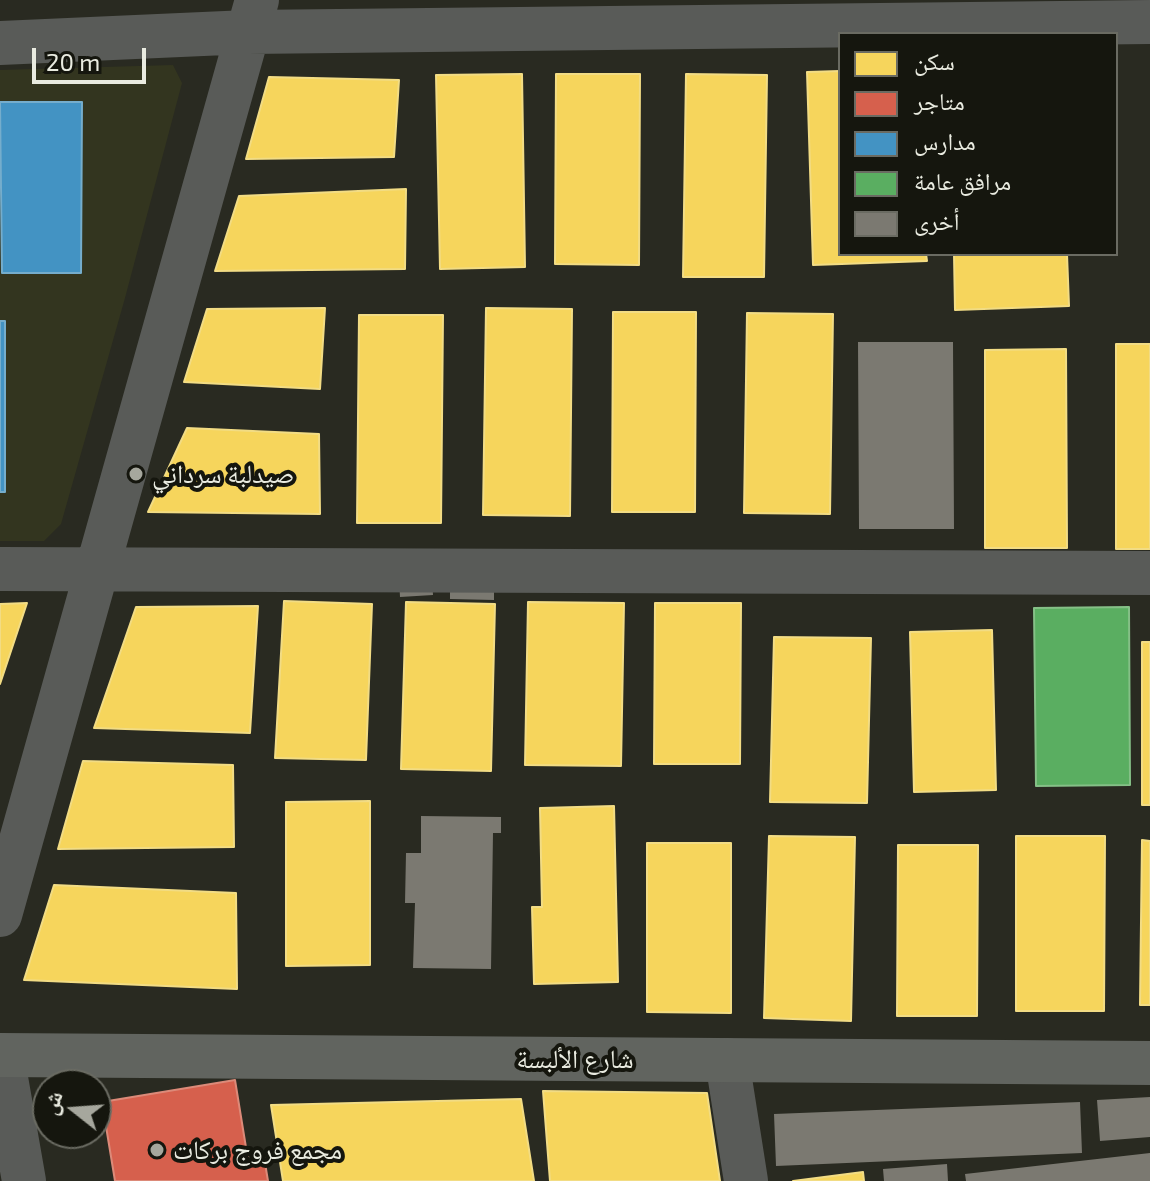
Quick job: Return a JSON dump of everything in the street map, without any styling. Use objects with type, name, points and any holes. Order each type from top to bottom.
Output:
[{"type":"main road","name":"شارع الألبسة","points":[[1,1055],[1150,1063]]},
{"type":"street","points":[[0,915],[252,16]]},
{"type":"street","points":[[0,43],[252,16],[1150,22]]},
{"type":"street","points":[[0,569],[1150,573]]},
{"type":"street","points":[[1,1055],[24,1181]]},
{"type":"street","points":[[727,1060],[746,1181]]},
{"type":"shaded area","points":[[173,65],[182,83],[61,524],[44,541],[0,541],[0,70]]},
{"type":"building: سكن","points":[[838,71],[838,256],[926,256],[927,261],[813,265],[807,72]]},
{"type":"building: سكن","points":[[522,74],[525,267],[440,269],[436,75]]},
{"type":"building: سكن","points":[[556,74],[640,74],[639,265],[555,264]]},
{"type":"building: سكن","points":[[686,74],[767,75],[764,277],[683,277]]},
{"type":"building: سكن","points":[[269,77],[399,80],[394,157],[246,159]]},
{"type":"building: سكن","points":[[406,189],[405,269],[215,271],[239,196]]},
{"type":"building: سكن","points":[[954,256],[1067,256],[1069,306],[955,310]]},
{"type":"building: سكن","points":[[325,308],[320,389],[184,382],[207,309]]},
{"type":"building: سكن","points":[[486,308],[572,309],[570,516],[483,515]]},
{"type":"building: سكن","points":[[613,312],[696,312],[695,512],[612,512]]},
{"type":"building: سكن","points":[[747,313],[833,314],[830,514],[744,513]]},
{"type":"building: سكن","points":[[359,315],[443,315],[441,523],[357,523]]},
{"type":"building: سكن","points":[[1116,344],[1150,344],[1150,549],[1116,549]]},
{"type":"building: سكن","points":[[1066,349],[1067,548],[985,548],[985,350]]},
{"type":"building: سكن","points":[[187,428],[319,434],[320,514],[148,512]]},
{"type":"building: سكن","points":[[284,601],[372,604],[366,760],[275,758]]},
{"type":"building: سكن","points":[[406,602],[495,604],[491,771],[401,769]]},
{"type":"building: سكن","points":[[528,602],[624,603],[621,766],[525,765]]},
{"type":"building: سكن","points":[[27,603],[0,684],[0,604]]},
{"type":"building: سكن","points":[[655,603],[741,603],[740,764],[654,764]]},
{"type":"building: سكن","points":[[258,606],[250,733],[94,728],[136,607]]},
{"type":"building: سكن","points":[[992,630],[996,790],[914,792],[910,632]]},
{"type":"building: سكن","points":[[774,637],[871,638],[867,803],[770,802]]},
{"type":"building: سكن","points":[[1142,642],[1150,642],[1150,805],[1142,805]]},
{"type":"building: سكن","points":[[83,761],[233,765],[234,847],[58,849]]},
{"type":"building: سكن","points":[[370,801],[370,965],[286,966],[286,802]]},
{"type":"building: سكن","points":[[614,806],[618,982],[534,984],[532,907],[542,907],[540,808]]},
{"type":"building: سكن","points":[[769,836],[855,837],[851,1021],[764,1018]]},
{"type":"building: سكن","points":[[1016,836],[1105,836],[1104,1011],[1016,1011]]},
{"type":"building: سكن","points":[[1142,840],[1150,841],[1150,1005],[1140,1005]]},
{"type":"building: سكن","points":[[647,843],[731,843],[731,1013],[647,1012]]},
{"type":"building: سكن","points":[[898,845],[978,845],[977,1016],[897,1016]]},
{"type":"building: سكن","points":[[54,885],[236,893],[237,989],[24,980]]},
{"type":"building: سكن","points":[[543,1091],[707,1093],[720,1181],[550,1181]]},
{"type":"building: سكن","points":[[521,1099],[534,1181],[283,1181],[271,1105]]},
{"type":"building: سكن","points":[[863,1172],[864,1181],[793,1181]]},
{"type":"building: متاجر","points":[[235,1080],[249,1166],[265,1163],[268,1181],[115,1181],[110,1149],[112,1100]]},
{"type":"building: مدارس","points":[[0,102],[82,102],[81,273],[2,273]]},
{"type":"building: مدارس","points":[[0,321],[5,321],[5,492],[0,492]]},
{"type":"building: مرافق عامة","points":[[1129,607],[1130,785],[1036,786],[1034,608]]},
{"type":"building: أخرى","points":[[858,342],[953,342],[954,529],[859,529]]},
{"type":"building: أخرى","points":[[432,577],[433,595],[400,597],[399,578]]},
{"type":"building: أخرى","points":[[450,580],[494,580],[494,600],[450,599]]},
{"type":"building: أخرى","points":[[421,816],[501,817],[501,833],[493,833],[491,969],[413,968],[415,903],[405,903],[406,853],[421,853]]},
{"type":"building: أخرى","points":[[1150,1097],[1150,1137],[1100,1141],[1097,1100]]},
{"type":"building: أخرى","points":[[1080,1102],[1082,1153],[776,1166],[774,1114]]},
{"type":"building: أخرى","points":[[1150,1153],[1150,1181],[966,1181],[965,1174]]},
{"type":"building: أخرى","points":[[947,1164],[948,1181],[884,1181],[883,1169]]},
{"type":"place","name":"صيدلبة سرداني","points":[[136,474]]},
{"type":"place","name":"مجمع فروج بركات","points":[[157,1150]]}]
